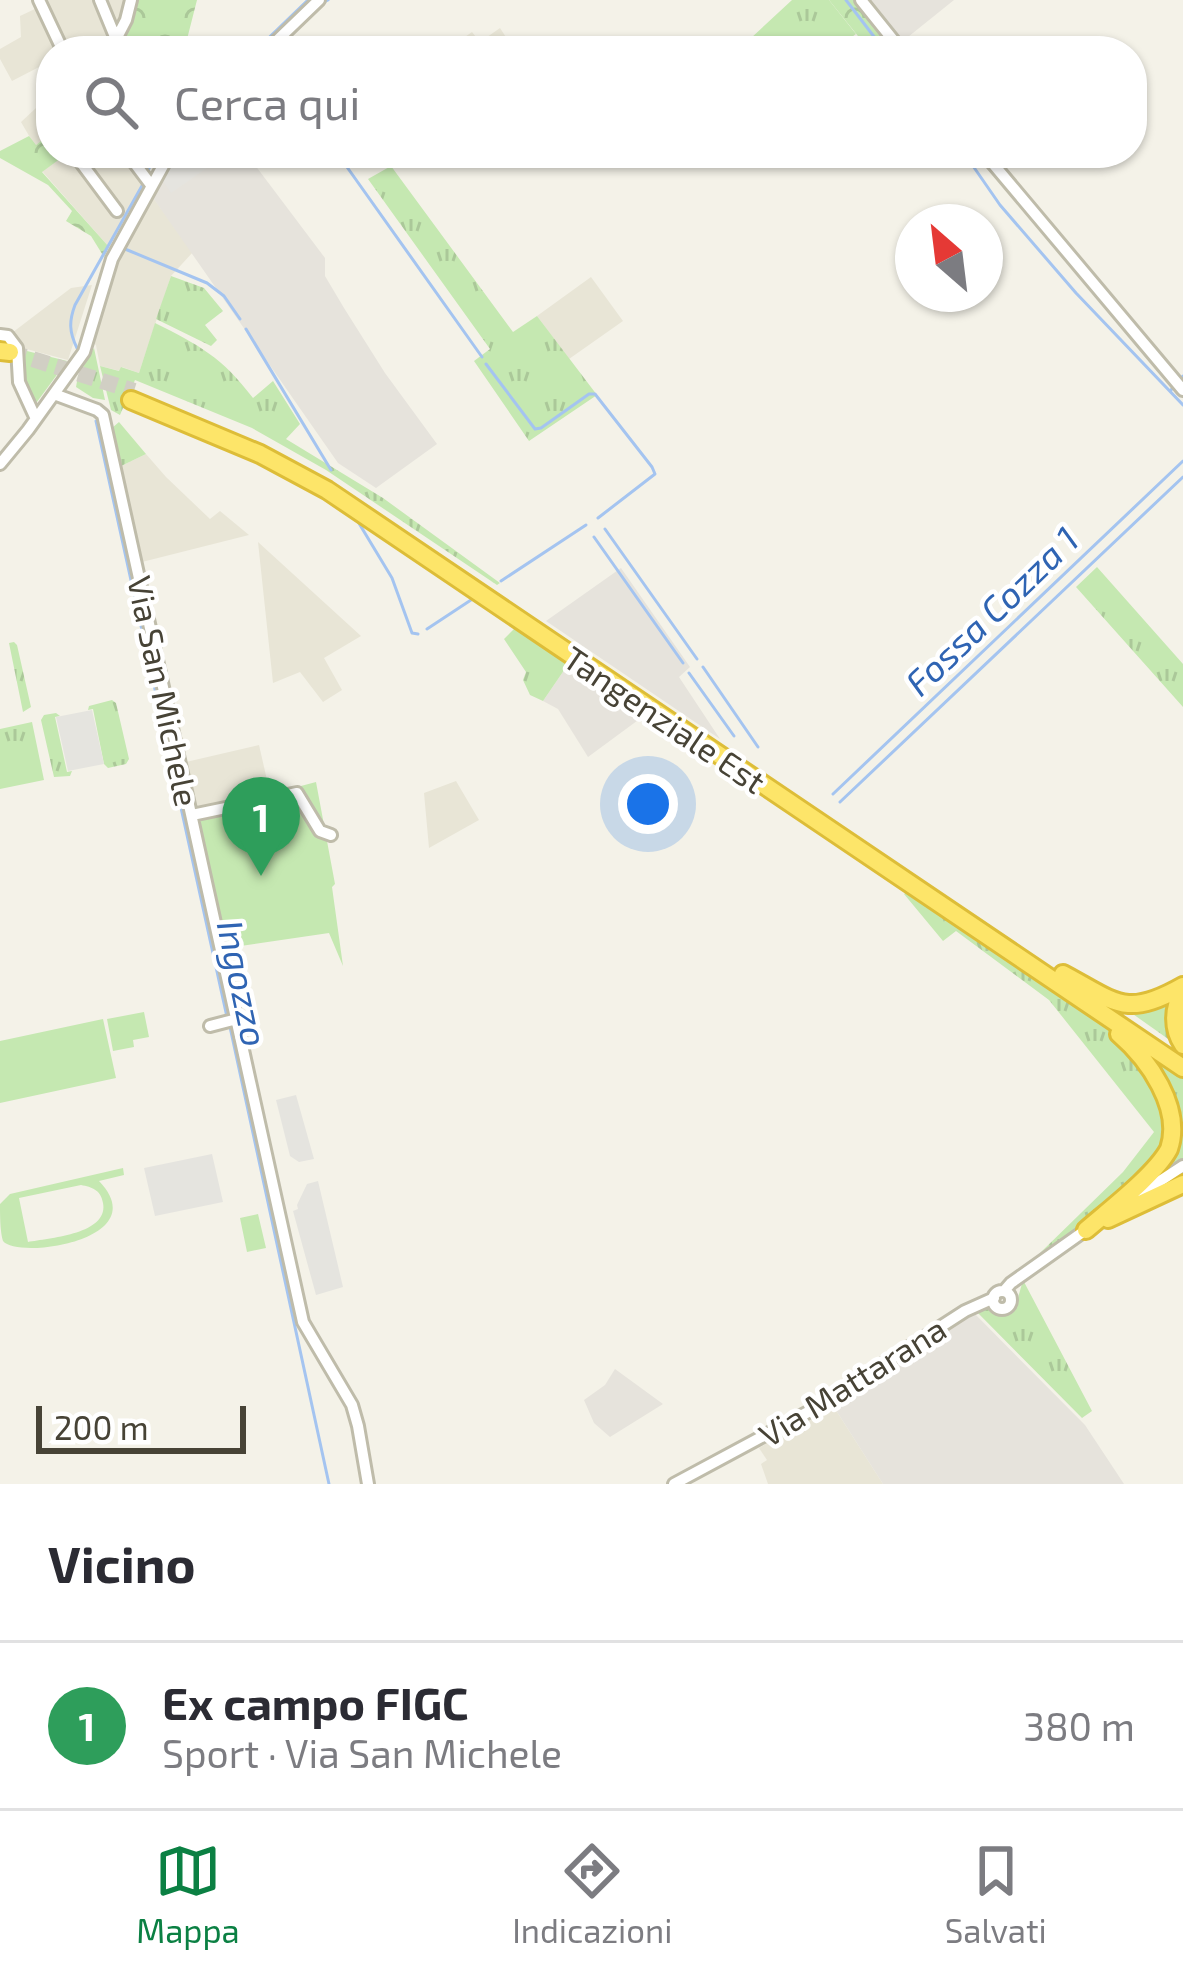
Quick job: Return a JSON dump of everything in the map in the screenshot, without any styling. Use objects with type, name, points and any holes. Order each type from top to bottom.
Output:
[{"type":"highway","name":"Tangenziale Est","points":[[1183,1055],[332,480],[193,412],[132,395],[327,490],[1183,1068]]},
{"type":"highway","points":[[1063,974],[1119,1005],[1150,1004],[1183,988]]},
{"type":"highway","points":[[1183,988],[1175,1016],[1183,1045]]},
{"type":"highway","points":[[1075,995],[1150,1068],[1168,1095],[1175,1118],[1168,1153],[1086,1230]]},
{"type":"highway","points":[[1086,1230],[1183,1184]]},
{"type":"street","points":[[38,0],[56,36]]},
{"type":"street","points":[[100,0],[110,36]]},
{"type":"street","points":[[118,36],[131,0]]},
{"type":"street","points":[[282,36],[319,0]]},
{"type":"street","points":[[861,0],[890,36]]},
{"type":"street","points":[[85,168],[117,212]]},
{"type":"street","points":[[138,168],[146,181]]},
{"type":"street","points":[[0,464],[84,352],[112,259],[146,181],[157,168]]},
{"type":"street","points":[[997,168],[1179,386]]},
{"type":"street","points":[[0,335],[8,336],[17,348],[19,382],[36,419]]},
{"type":"street","name":"Via San Michele","points":[[54,394],[103,415],[192,815],[226,1022],[303,1322],[352,1405],[368,1484]]},
{"type":"street","points":[[192,815],[296,793],[320,831],[331,835]]},
{"type":"street","name":"Via Mattarana","points":[[674,1484],[810,1411],[965,1311],[1002,1299],[1025,1272],[1183,1166]]},
{"type":"shaded area","points":[[45,0],[124,0],[118,36],[63,36]]},
{"type":"shaded area","points":[[869,0],[954,0],[909,36],[899,36]]},
{"type":"shaded area","points":[[37,8],[51,36],[36,36],[36,69],[12,81],[0,49],[21,37],[20,16]]},
{"type":"shaded area","points":[[36,108],[35,146],[21,122]]},
{"type":"shaded area","points":[[133,168],[144,182],[109,247],[42,171]]},
{"type":"shaded area","points":[[166,168],[257,168],[325,258],[325,276],[344,308],[437,444],[376,488],[338,463],[151,195]]},
{"type":"shaded area","points":[[167,168],[207,168],[171,193],[161,178]]},
{"type":"shaded area","points":[[151,195],[193,252],[171,276],[139,373],[122,367],[120,371],[100,366],[96,345],[90,341],[107,278]]},
{"type":"shaded area","points":[[591,277],[623,321],[569,359],[537,316]]},
{"type":"shaded area","points":[[92,285],[68,360],[0,342],[71,288]]},
{"type":"shaded area","points":[[146,454],[210,519],[220,511],[249,535],[138,563],[119,467]]},
{"type":"shaded area","points":[[258,542],[361,636],[324,658],[342,690],[323,702],[300,672],[273,683]]},
{"type":"shaded area","points":[[621,568],[690,667],[679,677],[720,739],[546,621]]},
{"type":"shaded area","points":[[569,663],[645,715],[588,757],[558,709],[543,701]]},
{"type":"shaded area","points":[[92,710],[104,764],[68,771],[56,717]]},
{"type":"shaded area","points":[[259,745],[270,793],[197,812],[186,762]]},
{"type":"shaded area","points":[[456,781],[479,820],[429,848],[424,793]]},
{"type":"shaded area","points":[[296,1095],[314,1159],[299,1162],[290,1156],[276,1100]]},
{"type":"shaded area","points":[[212,1154],[223,1202],[155,1216],[144,1168]]},
{"type":"shaded area","points":[[318,1181],[343,1287],[316,1295],[293,1211],[307,1184]]},
{"type":"shaded area","points":[[974,1313],[1085,1425],[1124,1484],[883,1484],[832,1404]]},
{"type":"shaded area","points":[[615,1369],[663,1404],[610,1437],[594,1423],[584,1400],[605,1385]]},
{"type":"shaded area","points":[[832,1404],[883,1484],[768,1484],[761,1464],[767,1460],[759,1448]]},
{"type":"green space","points":[[124,0],[197,0],[188,36],[118,36]]},
{"type":"green space","points":[[792,0],[829,0],[856,34],[853,36],[753,36]]},
{"type":"green space","points":[[829,0],[853,0],[883,36],[858,36]]},
{"type":"green space","points":[[29,136],[36,145],[36,168],[47,168],[42,172],[109,247],[104,257],[91,236],[66,221],[72,211],[48,185],[0,158],[0,151]]},
{"type":"green space","points":[[392,168],[513,332],[537,316],[597,395],[529,441],[474,361],[490,349],[368,179]]},
{"type":"green space","points":[[171,276],[204,288],[223,311],[205,325],[217,340],[211,346],[156,319]]},
{"type":"green space","points":[[155,323],[209,353],[253,398],[273,381],[300,424],[286,439],[383,498],[500,583],[326,470],[252,428],[135,380],[120,415],[111,410],[100,366],[139,373]]},
{"type":"green space","points":[[94,348],[105,400],[76,387]]},
{"type":"green space","points":[[19,349],[67,361],[34,406],[22,382]]},
{"type":"green space","points":[[119,422],[146,454],[119,467],[112,428]]},
{"type":"green space","points":[[1097,567],[1183,664],[1183,707],[1076,587]]},
{"type":"green space","points":[[516,627],[569,663],[543,701],[530,695],[523,680],[526,672],[504,639]]},
{"type":"green space","points":[[14,642],[31,707],[23,712],[9,643]]},
{"type":"green space","points":[[112,700],[129,759],[108,768],[93,709],[88,710]]},
{"type":"green space","points":[[56,713],[70,776],[54,777],[41,720]]},
{"type":"green space","points":[[32,722],[44,780],[0,789],[0,729]]},
{"type":"green space","points":[[316,782],[335,884],[343,966],[329,933],[227,948],[192,815]]},
{"type":"green space","points":[[909,890],[1115,1030],[1166,1101],[1167,1137],[1148,1167],[1101,1213],[1040,1253],[1123,1172],[1154,1132],[1049,1000],[956,931],[943,941],[904,894]]},
{"type":"green space","points":[[1170,997],[1174,1041],[1130,1012]]},
{"type":"green space","points":[[144,1012],[149,1037],[133,1040],[134,1047],[113,1051],[107,1019]]},
{"type":"green space","points":[[103,1019],[116,1078],[0,1103],[0,1041]]},
{"type":"green space","points":[[1155,1056],[1183,1073],[1183,1159],[1131,1194],[1147,1180],[1179,1117]]},
{"type":"green space","points":[[123,1168],[124,1175],[99,1181],[112,1201],[110,1218],[98,1231],[55,1246],[32,1248],[3,1241],[0,1204],[10,1194]],"holes":[[[81,1185],[95,1190],[102,1199],[97,1222],[76,1233],[28,1242],[19,1198]]]},
{"type":"green space","points":[[258,1214],[266,1248],[247,1252],[240,1218]]},
{"type":"green space","points":[[1023,1280],[1092,1411],[1082,1418],[976,1311],[986,1308],[1006,1313],[1016,1305]]},
{"type":"waterway","points":[[271,36],[308,0]]},
{"type":"waterway","points":[[846,0],[874,36]]},
{"type":"waterway","name":"Fossa Cozza 1","points":[[297,28],[314,13]]},
{"type":"waterway","name":"Fossa Cozza 1","points":[[348,168],[482,357]]},
{"type":"waterway","points":[[974,168],[1076,293],[1183,405]]},
{"type":"waterway","points":[[77,348],[71,326],[75,305],[143,184]]},
{"type":"waterway","points":[[125,249],[207,283],[224,296],[240,319]]},
{"type":"waterway","points":[[246,329],[331,470]]},
{"type":"waterway","name":"Fossa Cozza 1","points":[[486,364],[535,429],[595,394],[652,467],[655,474],[598,518]]},
{"type":"waterway","points":[[1171,390],[1183,376]]},
{"type":"waterway","name":"Ingozzo","points":[[96,421],[227,1017]]},
{"type":"waterway","name":"Fossa Cozza 1","points":[[833,794],[1183,461]]},
{"type":"waterway","points":[[840,802],[1183,477]]},
{"type":"waterway","points":[[357,520],[392,578],[412,633],[418,634]]},
{"type":"waterway","points":[[501,581],[586,525]]},
{"type":"waterway","name":"Fossa Cozza 1","points":[[605,529],[697,659]]},
{"type":"waterway","points":[[594,537],[683,663]]},
{"type":"waterway","points":[[427,629],[474,598]]},
{"type":"waterway","name":"Fossa Cozza 1","points":[[703,667],[758,747]]},
{"type":"waterway","points":[[689,673],[734,736]]},
{"type":"waterway","name":"Ingozzo","points":[[230,1027],[329,1484]]},
{"type":"tunnel","points":[[10,352],[134,391]]},
{"type":"place","name":"Ex campo FIGC","points":[[261,876]]}]
